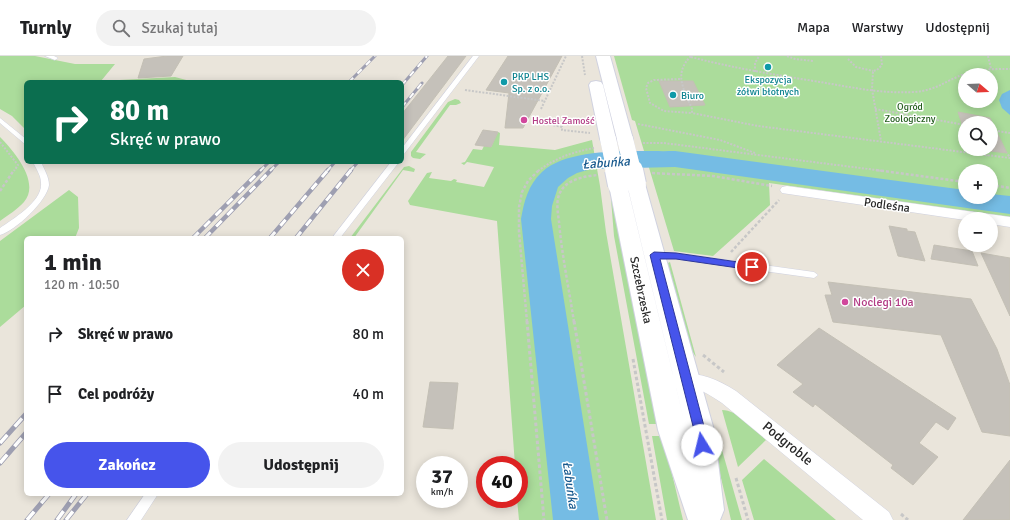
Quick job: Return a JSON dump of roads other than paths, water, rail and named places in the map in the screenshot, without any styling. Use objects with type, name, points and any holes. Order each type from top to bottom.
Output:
[{"type":"street","name":"Szczebrzeska","points":[[590,56],[601,140],[627,185],[674,381],[700,430],[710,520]]},
{"type":"street","name":"Szczebrzeska","points":[[603,56],[633,141],[627,185]]},
{"type":"street","name":"Podleśna","points":[[787,190],[958,215]]},
{"type":"street","points":[[998,221],[1010,222]]},
{"type":"street","name":"Szczebrzeska","points":[[674,381],[672,430],[703,520]]},
{"type":"street","name":"Podgroble","points":[[674,381],[696,381],[707,384],[729,397],[881,520]]},
{"type":"lane","points":[[48,56],[54,58]]},
{"type":"lane","points":[[404,150],[476,56]]},
{"type":"lane","points":[[0,120],[24,141]]},
{"type":"lane","points":[[0,232],[29,210],[43,192],[45,181],[38,164]]},
{"type":"lane","points":[[338,236],[393,164]]},
{"type":"lane","points":[[644,255],[676,256],[814,276]]},
{"type":"lane","points":[[134,520],[151,496]]},
{"type":"water","points":[[1010,90],[1010,115],[1002,108],[999,100],[1002,94]]},
{"type":"waterway","name":"Łabuńka","points":[[576,520],[536,219],[540,195],[551,178],[558,172],[578,164],[591,161],[675,159],[1010,205]]},
{"type":"railway","points":[[351,80],[375,56]]},
{"type":"railway","points":[[404,83],[427,56]]},
{"type":"railway","points":[[404,105],[422,83]]},
{"type":"railway","points":[[195,236],[267,164]]},
{"type":"railway","points":[[271,170],[277,164]]},
{"type":"railway","points":[[327,171],[333,164]]},
{"type":"railway","points":[[350,171],[356,164]]},
{"type":"railway","points":[[207,236],[271,170]]},
{"type":"railway","points":[[272,236],[328,170]]},
{"type":"railway","points":[[298,236],[351,170]]},
{"type":"railway","points":[[0,443],[24,416]]},
{"type":"railway","points":[[0,463],[24,435]]},
{"type":"railway","points":[[27,520],[47,496]]},
{"type":"railway","points":[[57,520],[75,496]]},
{"type":"railway","points":[[66,520],[85,496]]},
{"type":"place","name":"Ekspozycja żółwi błotnych","points":[[768,67]]},
{"type":"place","name":"PKP LHS Sp. z o.o.","points":[[504,82]]},
{"type":"place","name":"Biuro","points":[[673,95]]},
{"type":"place","name":"Hostel Zamość","points":[[524,120]]},
{"type":"place","name":"Noclegi 10a","points":[[845,302]]},
{"type":"park label","name":"Ogród Zoologiczny","points":[[910,112]]}]
